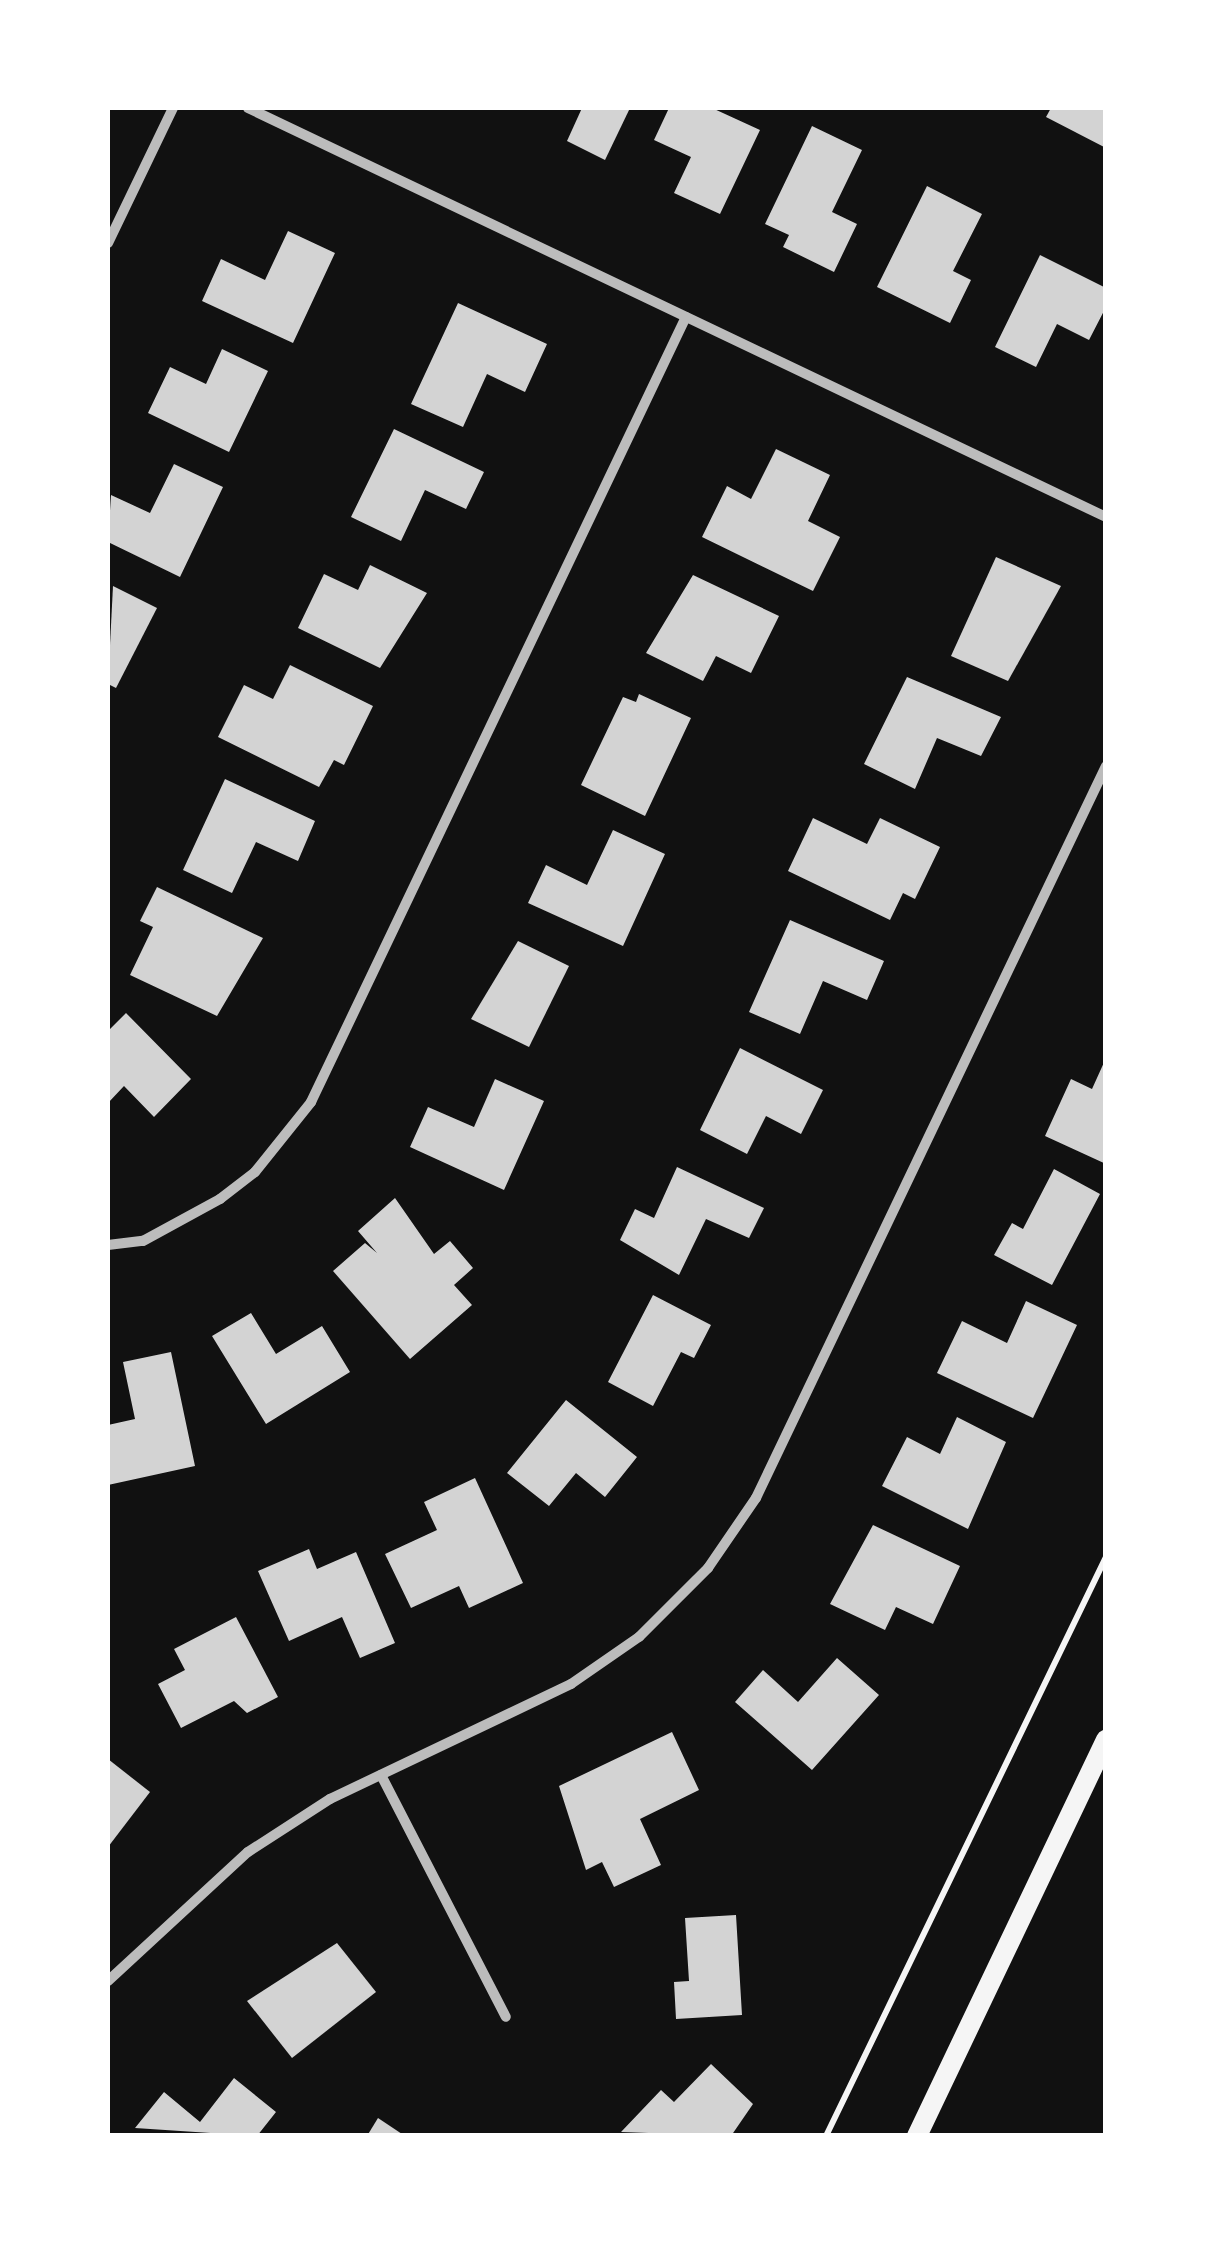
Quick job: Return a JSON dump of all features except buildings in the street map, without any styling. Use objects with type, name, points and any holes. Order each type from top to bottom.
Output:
[{"type":"main road","points":[[917,2136],[1106,1740]]},
{"type":"street","points":[[108,243],[173,108]]},
{"type":"street","points":[[248,108],[1106,517]]},
{"type":"street","points":[[108,1245],[143,1241],[255,1172],[311,1102],[686,317]]},
{"type":"street","points":[[108,1981],[248,1852],[381,1775],[572,1684],[639,1637],[708,1568],[756,1498],[1106,766]]},
{"type":"street","points":[[381,1775],[506,2017]]},
{"type":"path","points":[[826,2136],[1106,1558]]}]
